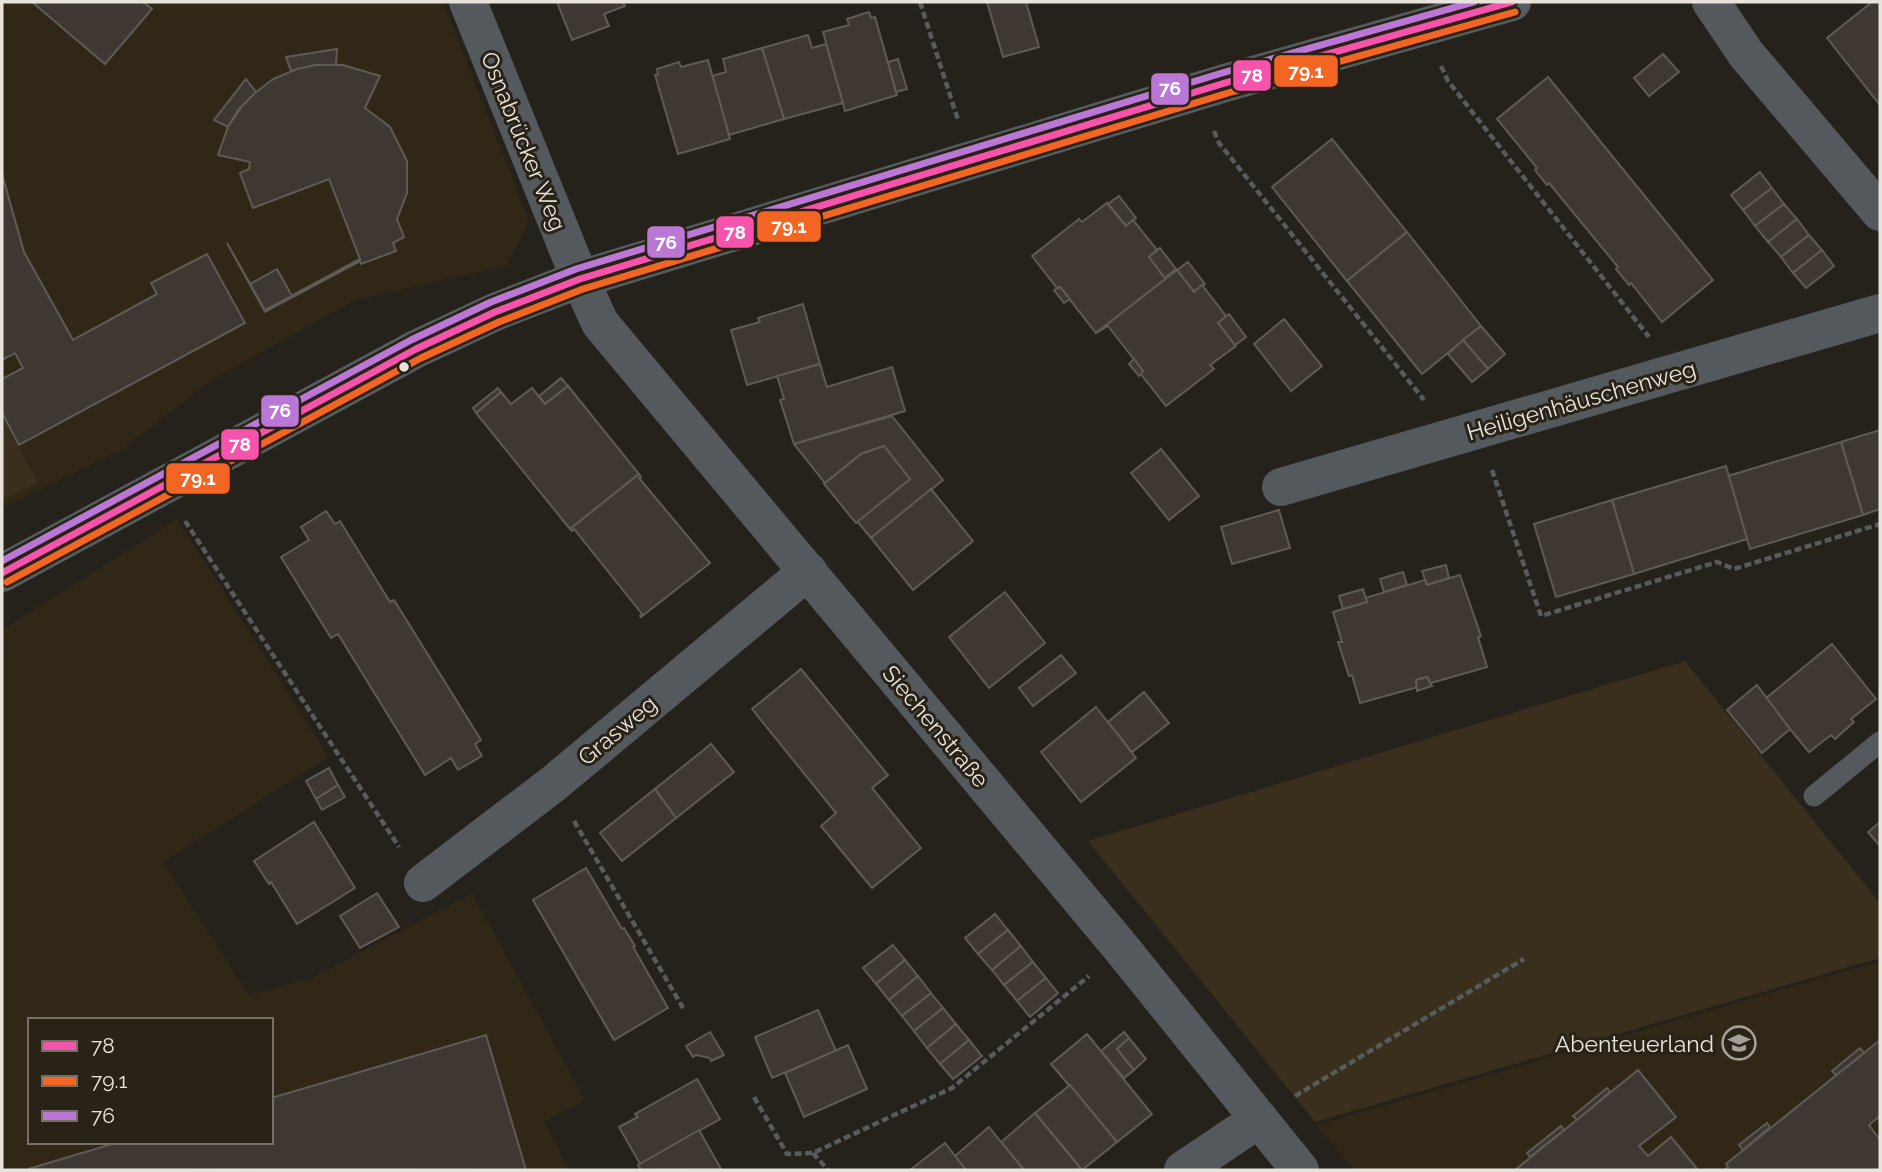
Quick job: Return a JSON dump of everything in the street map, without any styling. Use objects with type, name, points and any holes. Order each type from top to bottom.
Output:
[{"type":"main road","points":[[2,573],[416,349],[495,312],[580,279],[1200,91],[1511,2]]},
{"type":"street","name":"Osnabrücker Weg","points":[[468,2],[580,279]]},
{"type":"street","points":[[1711,2],[1745,54],[1880,212]]},
{"type":"street","name":"Siechenstraße","points":[[580,279],[600,323],[1122,949],[1300,1170]]},
{"type":"street","name":"Heiligenhäuschenweg","points":[[1281,486],[1880,313]]},
{"type":"street","name":"Grasweg","points":[[423,883],[553,784],[808,571]]},
{"type":"street","points":[[1183,1170],[1259,1119]]},
{"type":"lane","points":[[1814,796],[1880,742]]},
{"type":"path","points":[[920,2],[971,161]]},
{"type":"path","points":[[1424,27],[1448,81],[1660,351],[1667,375]]},
{"type":"path","points":[[1200,91],[1219,144],[1436,414],[1462,434],[1541,616],[1717,562],[1734,569],[1880,524]]},
{"type":"path","points":[[162,485],[423,883]]},
{"type":"path","points":[[553,784],[683,1007]]},
{"type":"path","points":[[754,1097],[787,1154],[813,1153],[952,1088],[1122,949]]},
{"type":"path","points":[[1259,1119],[1524,959]]},
{"type":"path","points":[[813,1153],[828,1170]]},
{"type":"shaded area","points":[[2,2],[443,2],[529,221],[506,266],[356,300],[212,380],[120,451],[2,508]]},
{"type":"shaded area","points":[[2,416],[38,483],[2,500]]},
{"type":"shaded area","points":[[177,519],[329,757],[163,862],[249,995],[312,978],[472,893],[585,1100],[544,1122],[570,1170],[2,1170],[2,630]]},
{"type":"shaded area","points":[[1685,661],[1880,903],[1880,958],[1315,1122],[1088,841]]},
{"type":"shaded area","name":"Abenteuerland","points":[[1880,961],[1880,1170],[1353,1170],[1317,1125]]},
{"type":"building","points":[[32,2],[143,2],[152,9],[105,64]]},
{"type":"building","points":[[557,2],[623,2],[625,6],[604,14],[609,26],[572,40]]},
{"type":"building","points":[[987,2],[1026,2],[1039,47],[1003,57]]},
{"type":"building","points":[[1872,2],[1880,2],[1880,105],[1827,38]]},
{"type":"building","points":[[869,12],[871,18],[875,17],[897,95],[845,111],[823,32],[849,25],[847,19]]},
{"type":"building","points":[[808,35],[812,48],[826,44],[843,103],[784,119],[762,48]]},
{"type":"building","points":[[762,48],[784,119],[729,135],[712,76],[726,72],[723,59]]},
{"type":"building","points":[[337,49],[336,65],[316,65],[291,71],[286,57]]},
{"type":"building","points":[[1663,54],[1679,72],[1649,96],[1634,78]]},
{"type":"building","points":[[898,59],[907,89],[896,92],[888,62]]},
{"type":"building","points":[[708,60],[730,139],[678,154],[655,75],[658,74],[657,69],[679,62],[681,67]]},
{"type":"building","points":[[316,65],[343,65],[380,76],[365,108],[390,127],[407,161],[407,193],[397,219],[404,237],[393,243],[396,251],[361,264],[360,261],[265,312],[227,243],[265,310],[360,259],[329,179],[253,208],[240,173],[249,169],[250,162],[218,155],[228,127],[246,100],[273,79]]},
{"type":"building","points":[[1548,77],[1713,280],[1662,322],[1631,283],[1629,285],[1616,269],[1618,267],[1549,183],[1547,185],[1535,170],[1537,168],[1497,119]]},
{"type":"building","points":[[246,79],[256,92],[238,110],[228,127],[214,120]]},
{"type":"building","points":[[1332,139],[1407,232],[1347,281],[1272,187]]},
{"type":"building","points":[[1760,172],[1772,188],[1743,210],[1731,195]]},
{"type":"building","points":[[2,174],[24,252],[73,340],[157,294],[151,283],[207,254],[245,323],[19,445],[2,413],[2,379],[23,368],[15,353],[2,360]]},
{"type":"building","points":[[1772,188],[1784,204],[1755,226],[1743,210]]},
{"type":"building","points":[[1119,196],[1136,218],[1126,226],[1108,204]]},
{"type":"building","points":[[1107,203],[1126,226],[1133,220],[1157,250],[1149,257],[1165,278],[1177,270],[1096,333],[1032,256],[1079,219],[1082,222]]},
{"type":"building","points":[[1784,204],[1797,219],[1768,242],[1755,226]]},
{"type":"building","points":[[1797,219],[1809,235],[1781,257],[1768,242]]},
{"type":"building","points":[[1407,232],[1481,326],[1422,374],[1347,281]]},
{"type":"building","points":[[1809,235],[1822,250],[1793,273],[1781,257]]},
{"type":"building","points":[[1160,248],[1176,269],[1165,278],[1149,257]]},
{"type":"building","points":[[1822,250],[1834,266],[1806,288],[1793,273]]},
{"type":"building","points":[[1188,262],[1205,284],[1194,292],[1177,270]]},
{"type":"building","points":[[277,269],[292,296],[265,310],[250,284]]},
{"type":"building","points":[[1177,270],[1194,292],[1202,285],[1226,316],[1218,323],[1236,346],[1210,365],[1214,369],[1166,406],[1108,326],[1096,333]]},
{"type":"building","points":[[1060,287],[1070,299],[1064,303],[1054,290]]},
{"type":"building","points":[[803,304],[820,364],[747,385],[731,330],[760,322],[758,318]]},
{"type":"building","points":[[1229,314],[1246,337],[1235,345],[1218,323]]},
{"type":"building","points":[[1284,319],[1322,366],[1291,391],[1254,344]]},
{"type":"building","points":[[1481,326],[1505,354],[1488,369],[1463,340]]},
{"type":"building","points":[[1463,340],[1488,369],[1472,382],[1448,354]]},
{"type":"building","points":[[1134,359],[1143,371],[1139,376],[1129,364]]},
{"type":"building","points":[[820,364],[827,387],[892,367],[905,411],[794,444],[780,400],[784,399],[777,376]]},
{"type":"building","points":[[561,378],[568,386],[545,404],[539,396]]},
{"type":"building","points":[[568,386],[639,474],[570,529],[476,413],[501,392],[511,404],[532,388],[545,404]]},
{"type":"building","points":[[498,388],[501,392],[476,413],[473,408]]},
{"type":"building","points":[[892,416],[943,480],[871,538],[857,521],[910,479],[884,446],[861,454],[825,483],[794,444]]},
{"type":"building","points":[[1880,430],[1880,509],[1863,515],[1841,442]]},
{"type":"building","points":[[1841,442],[1863,515],[1750,549],[1728,476]]},
{"type":"building","points":[[884,446],[910,479],[856,523],[824,484],[861,454]]},
{"type":"building","points":[[1161,449],[1199,496],[1169,520],[1131,473]]},
{"type":"building","points":[[1726,466],[1747,539],[1634,574],[1612,500]]},
{"type":"building","points":[[639,474],[639,478],[710,563],[641,617],[642,614],[574,529],[570,529]]},
{"type":"building","points":[[931,489],[973,541],[913,590],[871,538]]},
{"type":"building","points":[[1612,500],[1634,574],[1556,597],[1534,524]]},
{"type":"building","points":[[1279,510],[1290,548],[1232,564],[1221,527]]},
{"type":"building","points":[[326,511],[335,524],[340,521],[390,602],[394,600],[481,740],[475,744],[482,756],[458,770],[451,758],[425,775],[338,634],[331,638],[281,557],[309,540],[301,527]]},
{"type":"building","points":[[1446,565],[1449,578],[1427,585],[1422,571]]},
{"type":"building","points":[[1403,572],[1407,585],[1384,592],[1380,579]]},
{"type":"building","points":[[1460,575],[1481,636],[1478,637],[1487,667],[1431,683],[1427,677],[1416,680],[1418,687],[1360,703],[1338,642],[1342,642],[1333,612],[1367,602],[1365,598],[1425,580],[1427,585]]},
{"type":"building","points":[[1363,589],[1367,602],[1343,609],[1339,596]]},
{"type":"building","points":[[1005,592],[1045,643],[989,688],[949,637]]},
{"type":"building","points":[[1832,644],[1876,699],[1851,719],[1854,722],[1835,739],[1831,735],[1809,752],[1765,699]]},
{"type":"building","points":[[1061,655],[1076,673],[1033,706],[1019,688]]},
{"type":"building","points":[[801,669],[888,775],[872,788],[921,848],[872,888],[821,826],[836,813],[752,709]]},
{"type":"building","points":[[1427,677],[1432,686],[1417,691],[1416,680]]},
{"type":"building","points":[[1757,685],[1790,729],[1762,753],[1727,710]]},
{"type":"building","points":[[1144,692],[1169,723],[1132,752],[1108,722]]},
{"type":"building","points":[[1096,707],[1136,758],[1081,802],[1041,752]]},
{"type":"building","points":[[711,744],[734,772],[676,818],[655,789]]},
{"type":"building","points":[[329,768],[338,785],[316,799],[306,781]]},
{"type":"building","points":[[338,785],[345,797],[322,810],[316,799]]},
{"type":"building","points":[[655,789],[676,818],[622,861],[600,833]]},
{"type":"building","points":[[314,822],[355,888],[297,924],[271,882],[269,884],[254,861]]},
{"type":"building","points":[[1880,822],[1880,846],[1868,832]]},
{"type":"building","points":[[586,868],[635,946],[633,947],[668,1008],[614,1040],[533,900]]},
{"type":"building","points":[[377,893],[399,927],[360,948],[340,916]]},
{"type":"building","points":[[995,914],[1008,930],[978,954],[965,938]]},
{"type":"building","points":[[1008,930],[1021,946],[992,970],[978,954]]},
{"type":"building","points":[[893,945],[905,960],[876,984],[863,968]]},
{"type":"building","points":[[1021,946],[1033,962],[1004,985],[992,970]]},
{"type":"building","points":[[905,960],[918,976],[889,1000],[876,984]]},
{"type":"building","points":[[1033,962],[1046,978],[1017,1001],[1004,985]]},
{"type":"building","points":[[918,976],[931,993],[902,1016],[889,1000]]},
{"type":"building","points":[[1046,978],[1058,993],[1030,1017],[1017,1001]]},
{"type":"building","points":[[931,993],[943,1008],[914,1031],[902,1016]]},
{"type":"building","points":[[943,1008],[956,1024],[927,1048],[914,1031]]},
{"type":"building","points":[[818,1010],[836,1051],[772,1078],[755,1037]]},
{"type":"building","points":[[956,1024],[969,1040],[940,1064],[927,1048]]},
{"type":"building","points":[[710,1032],[724,1055],[711,1061],[710,1058],[696,1055],[693,1057],[686,1046]]},
{"type":"building","points":[[1124,1032],[1129,1038],[1117,1049],[1134,1070],[1124,1078],[1101,1051]]},
{"type":"building","points":[[1087,1034],[1152,1114],[1117,1142],[1051,1064]]},
{"type":"building","points":[[486,1035],[526,1170],[28,1169],[112,1144],[273,1144],[273,1097]]},
{"type":"building","points":[[1129,1038],[1146,1059],[1134,1070],[1117,1049]]},
{"type":"building","points":[[969,1040],[982,1056],[953,1079],[940,1064]]},
{"type":"building","points":[[1880,1040],[1880,1116],[1869,1125],[1880,1140],[1880,1170],[1724,1170],[1728,1167],[1726,1164]]},
{"type":"building","points":[[848,1045],[867,1089],[804,1117],[785,1073]]},
{"type":"building","points":[[1860,1048],[1864,1053],[1836,1075],[1832,1071]]},
{"type":"building","points":[[1638,1070],[1676,1117],[1639,1146],[1648,1156],[1671,1137],[1698,1170],[1515,1170]]},
{"type":"building","points":[[697,1079],[720,1119],[640,1164],[619,1127],[638,1117],[635,1114]]},
{"type":"building","points":[[1070,1085],[1117,1142],[1082,1170],[1035,1113]]},
{"type":"building","points":[[1607,1088],[1610,1092],[1577,1120],[1573,1116]]},
{"type":"building","points":[[1035,1113],[1082,1170],[1024,1170],[1001,1142]]},
{"type":"building","points":[[1767,1123],[1770,1127],[1743,1150],[1739,1145]]},
{"type":"building","points":[[1561,1126],[1564,1130],[1530,1157],[1527,1153]]},
{"type":"building","points":[[989,1127],[1024,1170],[966,1170],[955,1156]]},
{"type":"building","points":[[699,1130],[721,1169],[641,1170],[638,1165]]},
{"type":"building","points":[[945,1143],[966,1170],[910,1170]]},
{"type":"transit line","name":"76","points":[[2,561],[411,340],[491,302],[576,269],[1222,73],[1474,2]]},
{"type":"transit line","name":"78","points":[[2,573],[416,349],[495,312],[580,279],[1225,83],[1512,2]]},
{"type":"transit line","name":"79.1","points":[[7,582],[421,358],[499,322],[583,289],[1228,93],[1515,12]]},
{"type":"place","name":"Abenteuerland","points":[[1739,1043]]}]
